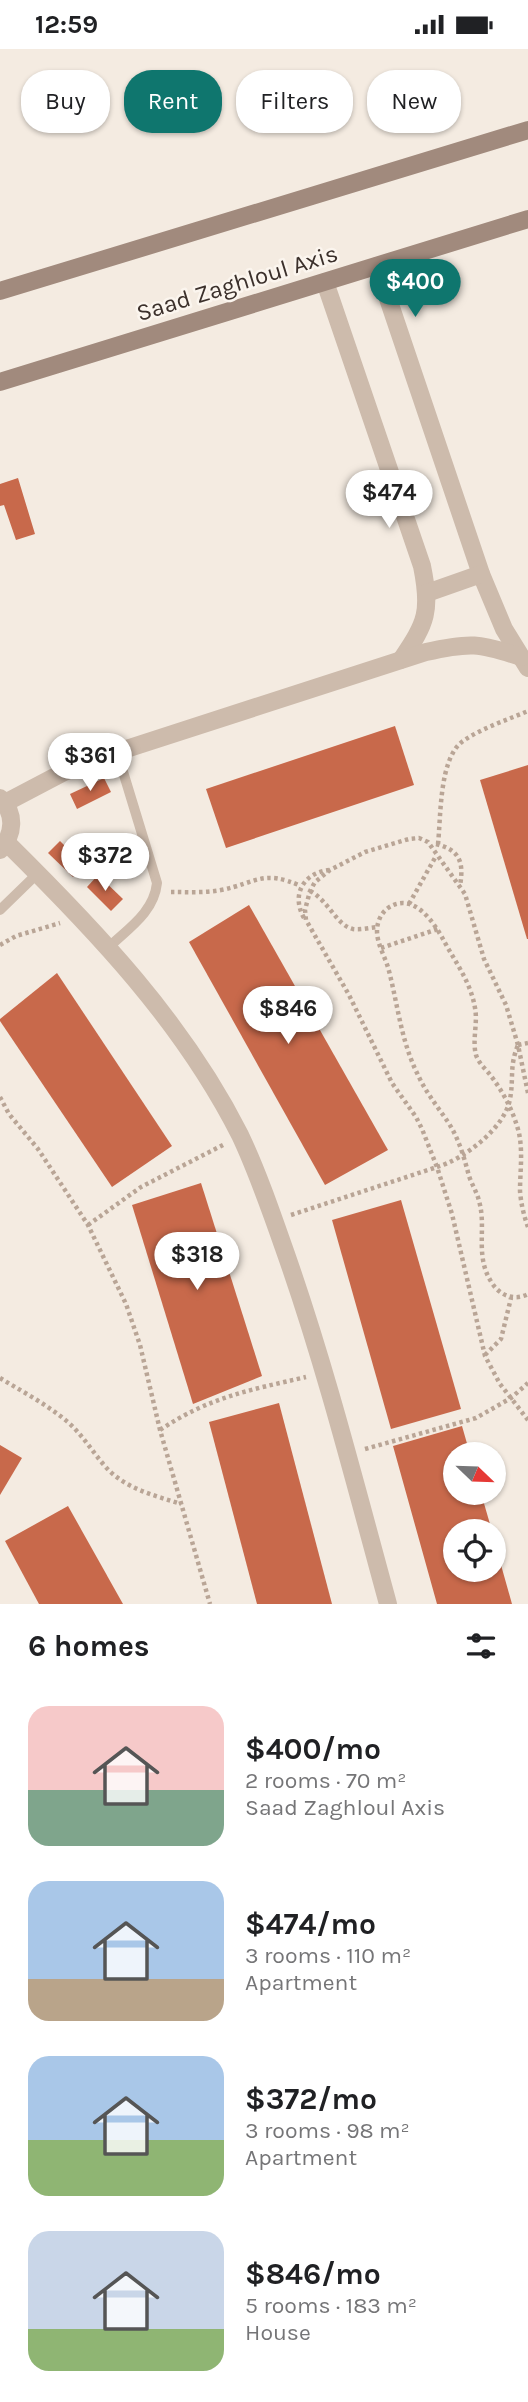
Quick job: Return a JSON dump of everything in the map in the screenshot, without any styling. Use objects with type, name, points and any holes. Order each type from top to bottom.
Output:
[{"type":"main road","points":[[0,291],[528,130]]},
{"type":"main road","name":"Saad Zaghloul Axis","points":[[0,382],[528,219]]},
{"type":"street","points":[[377,265],[481,574],[505,629],[525,662]]},
{"type":"street","points":[[325,282],[422,566],[428,603],[422,627],[401,660]]},
{"type":"street","points":[[427,593],[481,574]]},
{"type":"street","points":[[388,1604],[301,1295],[240,1136],[189,1049],[109,947],[38,873],[4,846],[12,822],[2,801],[117,751],[426,652],[471,644],[488,646],[525,662]]},
{"type":"lane","points":[[109,947],[149,909],[156,891],[156,873],[117,751]]},
{"type":"lane","points":[[0,910],[38,873]]},
{"type":"path","points":[[438,844],[446,773],[453,751],[471,736],[528,711]]},
{"type":"path","points":[[306,920],[305,910],[310,891],[330,870],[365,852],[409,839],[419,838],[438,844],[456,854],[462,870],[460,886]]},
{"type":"path","points":[[428,842],[460,886],[469,905],[484,958],[503,996],[518,1045],[528,1093]]},
{"type":"path","points":[[409,904],[436,855]]},
{"type":"path","points":[[330,870],[319,871],[301,886],[299,910],[349,995],[392,1083],[416,1117],[437,1167],[452,1214],[485,1356],[490,1369],[528,1420]]},
{"type":"path","points":[[156,891],[219,890],[264,878],[277,878],[301,886]]},
{"type":"path","points":[[310,891],[325,901],[335,917],[352,929],[377,927]]},
{"type":"path","points":[[528,1227],[520,1193],[522,1155],[519,1134],[513,1113],[503,1094],[481,1066],[476,1054],[477,1025],[470,988],[438,929],[423,912],[409,904],[391,906],[379,918],[377,927],[404,1039],[433,1103],[459,1142],[478,1198],[485,1270],[492,1285],[512,1298],[528,1294]]},
{"type":"path","points":[[0,945],[16,936],[81,916]]},
{"type":"path","points":[[381,948],[438,929]]},
{"type":"path","points":[[518,1045],[528,1043]]},
{"type":"path","points":[[274,1221],[437,1167],[467,1154],[500,1119],[510,1101],[511,1063],[518,1045]]},
{"type":"path","points":[[0,1097],[9,1114],[64,1186],[88,1225],[130,1314],[210,1604]]},
{"type":"path","points":[[0,1112],[9,1114]]},
{"type":"path","points":[[88,1225],[141,1187],[240,1136]]},
{"type":"path","points":[[485,1356],[501,1339],[512,1298]]},
{"type":"path","points":[[160,1430],[206,1403],[324,1372]]},
{"type":"path","points":[[0,1378],[66,1421],[116,1477],[131,1487],[182,1505]]},
{"type":"path","points":[[347,1454],[475,1418],[512,1398],[528,1383]]},
{"type":"building","points":[[18,478],[35,534],[16,540],[4,505],[0,506],[0,484]]},
{"type":"building","points":[[395,726],[414,785],[226,848],[206,789]]},
{"type":"building","points":[[528,765],[528,939],[527,939],[480,780]]},
{"type":"building","points":[[104,778],[111,792],[77,809],[70,794]]},
{"type":"building","points":[[60,841],[84,865],[73,877],[48,853]]},
{"type":"building","points":[[98,875],[123,899],[111,911],[87,887]]},
{"type":"building","points":[[249,905],[388,1150],[325,1185],[189,942]]},
{"type":"building","points":[[57,973],[172,1146],[112,1187],[0,1021]]},
{"type":"building","points":[[201,1183],[262,1376],[193,1404],[132,1205]]},
{"type":"building","points":[[401,1200],[461,1409],[391,1429],[332,1220]]},
{"type":"building","points":[[279,1403],[332,1604],[257,1604],[209,1422]]},
{"type":"building","points":[[462,1426],[467,1442],[443,1442],[443,1505],[484,1505],[489,1519],[443,1519],[443,1582],[506,1582],[512,1604],[437,1604],[393,1446]]},
{"type":"building","points":[[0,1445],[22,1458],[0,1495]]},
{"type":"building","points":[[68,1506],[123,1604],[39,1604],[5,1541]]}]
